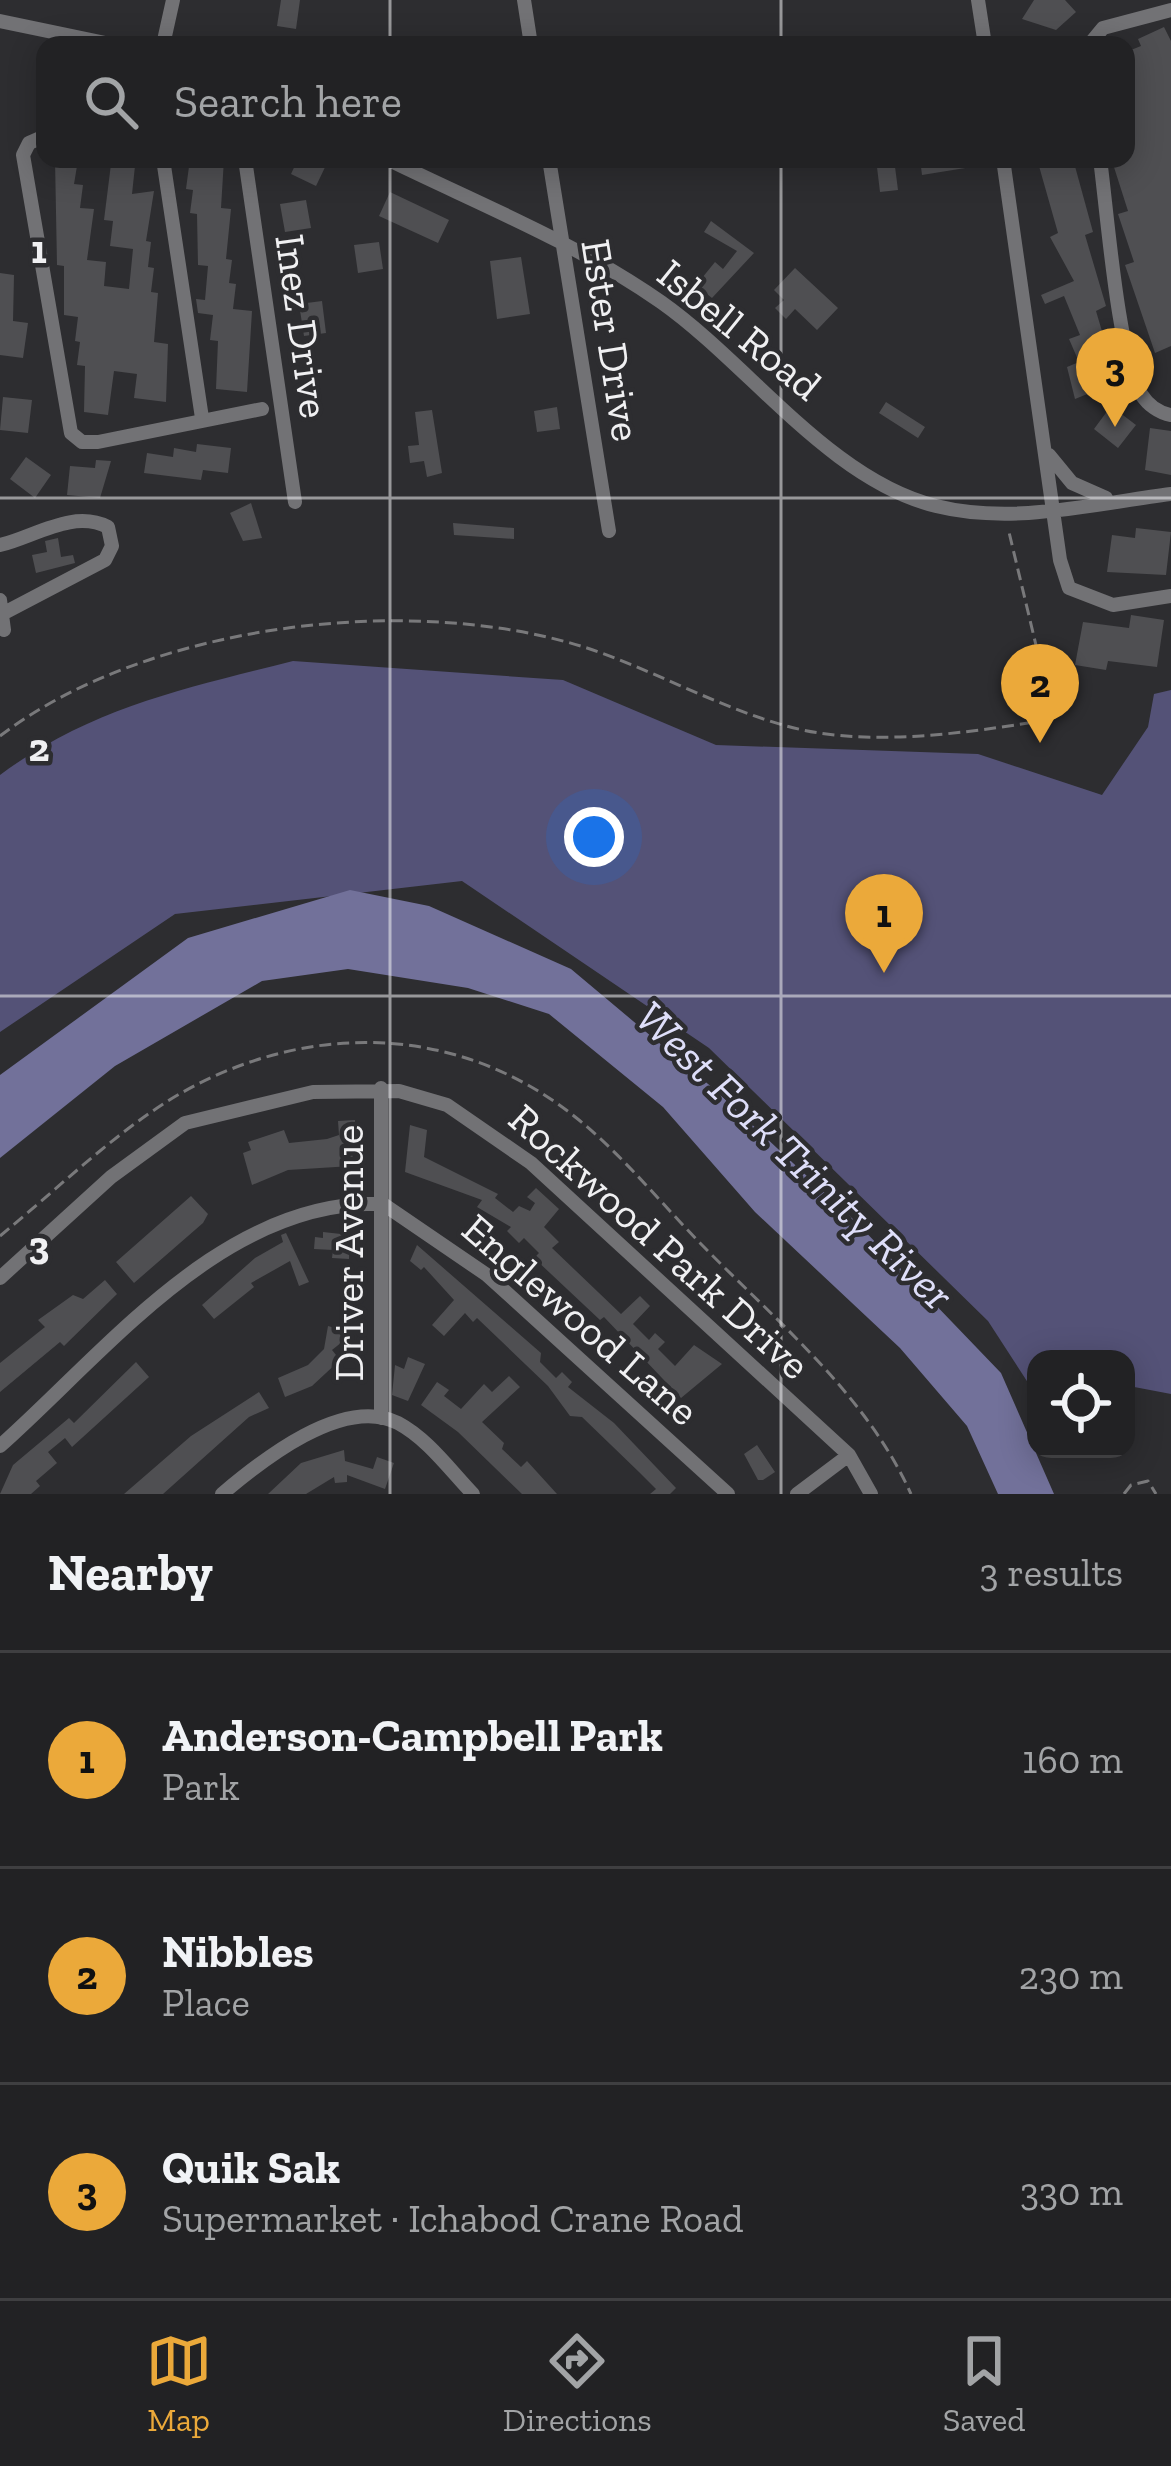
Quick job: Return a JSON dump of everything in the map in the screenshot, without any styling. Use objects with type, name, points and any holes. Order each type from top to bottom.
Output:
[{"type":"street","points":[[165,36],[173,0]]},
{"type":"street","points":[[524,0],[530,36]]},
{"type":"street","points":[[978,0],[984,36]]},
{"type":"street","points":[[1096,36],[1103,28],[1171,10]]},
{"type":"street","points":[[0,21],[72,36]]},
{"type":"street","points":[[36,140],[23,155],[65,418],[82,442],[262,409]]},
{"type":"street","points":[[164,168],[202,418]]},
{"type":"street","name":"Inez Drive","points":[[246,168],[295,502]]},
{"type":"street","name":"Isbell Road","points":[[407,168],[562,239],[708,338],[848,464],[897,493],[933,506],[1006,515],[1171,494]]},
{"type":"street","name":"Ester Drive","points":[[550,168],[610,531]]},
{"type":"street","points":[[1004,168],[1060,560],[1069,588],[1113,604],[1171,596]]},
{"type":"street","points":[[1101,168],[1129,358],[1139,392],[1171,415]]},
{"type":"street","points":[[1047,453],[1072,483],[1117,501]]},
{"type":"street","points":[[0,545],[35,530],[93,519],[108,527],[112,546],[105,560],[2,615]]},
{"type":"street","name":"Driver Avenue","points":[[381,1088],[381,1418]]},
{"type":"street","name":"Rockwood Park Drive","points":[[0,1278],[110,1177],[185,1123],[313,1092],[381,1088],[447,1105],[531,1163],[848,1456],[871,1494]]},
{"type":"street","points":[[0,1446],[106,1346],[214,1259],[296,1215],[383,1204]]},
{"type":"street","name":"Englewood Lane","points":[[383,1204],[487,1275],[728,1494]]},
{"type":"street","points":[[222,1494],[276,1449],[321,1429],[381,1418],[422,1440],[473,1494]]},
{"type":"street","points":[[797,1494],[848,1456]]},
{"type":"path","points":[[0,736],[129,667],[321,624],[399,622],[525,633],[586,648],[782,725],[827,734],[1028,723],[1043,712],[1046,687],[1006,515]]},
{"type":"path","points":[[0,1236],[167,1101],[221,1071],[309,1043],[355,1038],[449,1052],[497,1070],[580,1121],[844,1390],[890,1453],[910,1494]]},
{"type":"path","points":[[1124,1494],[1131,1485],[1148,1481],[1156,1494]]},
{"type":"shaded area","points":[[293,661],[563,680],[716,745],[978,754],[1102,795],[1148,727],[1154,694],[1171,690],[1171,1394],[1135,1387],[1135,1350],[1027,1350],[1027,1381],[988,1321],[709,1048],[462,881],[175,914],[0,1032],[0,775],[69,733],[177,691]]},
{"type":"water","points":[[350,890],[429,906],[571,969],[714,1089],[855,1221],[1001,1373],[1027,1432],[1027,1458],[1038,1458],[1054,1494],[998,1494],[967,1426],[900,1348],[755,1212],[663,1107],[549,1014],[468,988],[348,969],[262,981],[115,1066],[0,1158],[0,1075],[188,938]]},
{"type":"building","points":[[281,0],[300,0],[296,29],[277,26]]},
{"type":"building","points":[[1034,0],[1065,0],[1076,12],[1056,30],[1022,19]]},
{"type":"building","points":[[1164,27],[1171,41],[1171,346],[1155,353],[1125,265],[1134,262],[1118,214],[1128,211],[1114,168],[1135,168],[1138,39]]},
{"type":"building","points":[[55,168],[77,168],[74,184],[83,185],[80,208],[94,209],[87,260],[106,262],[104,286],[129,289],[133,249],[110,246],[113,221],[104,220],[110,168],[135,168],[132,194],[154,191],[146,241],[151,242],[148,267],[154,268],[151,292],[158,293],[154,342],[168,344],[166,402],[134,398],[137,374],[114,371],[108,415],[84,412],[85,366],[77,365],[80,342],[75,341],[78,317],[64,315],[64,266],[57,265]]},
{"type":"building","points":[[189,168],[223,168],[221,208],[231,209],[226,259],[232,260],[229,283],[236,284],[233,309],[252,311],[247,392],[216,389],[218,341],[210,340],[213,315],[198,313],[196,299],[205,300],[208,266],[198,265],[197,214],[190,213],[193,190],[186,189]]},
{"type":"building","points":[[294,168],[325,168],[316,186],[291,174]]},
{"type":"building","points":[[877,168],[895,168],[898,190],[880,192]]},
{"type":"building","points":[[921,168],[965,168],[922,175]]},
{"type":"building","points":[[1040,168],[1075,168],[1093,232],[1085,235],[1106,306],[1096,311],[1117,382],[1075,399],[1067,367],[1079,362],[1069,339],[1080,335],[1064,296],[1045,304],[1041,295],[1074,281],[1050,237],[1058,233]]},
{"type":"building","points":[[390,192],[449,220],[438,243],[379,216]]},
{"type":"building","points":[[306,200],[311,228],[285,232],[280,204]]},
{"type":"building","points":[[711,221],[754,253],[712,298],[698,287],[702,278],[715,262],[723,269],[737,251],[704,232]]},
{"type":"building","points":[[379,242],[383,269],[358,273],[354,245]]},
{"type":"building","points":[[521,257],[530,314],[497,319],[490,261]]},
{"type":"building","points":[[795,268],[838,308],[817,330],[795,309],[786,319],[775,308],[784,300],[774,290]]},
{"type":"building","points":[[0,273],[14,275],[13,321],[28,323],[23,358],[0,355]]},
{"type":"building","points":[[322,301],[326,333],[304,336],[299,304]]},
{"type":"building","points":[[3,397],[32,400],[28,433],[0,430]]},
{"type":"building","points":[[886,402],[925,427],[918,438],[879,413]]},
{"type":"building","points":[[1111,406],[1136,425],[1118,448],[1094,429]]},
{"type":"building","points":[[557,407],[560,429],[537,432],[534,411]]},
{"type":"building","points":[[432,410],[442,473],[427,477],[424,461],[410,463],[408,446],[419,445],[415,412]]},
{"type":"building","points":[[1150,428],[1171,431],[1171,475],[1145,470]]},
{"type":"building","points":[[197,444],[231,448],[228,473],[203,470],[201,480],[144,473],[147,453],[173,457],[174,448],[196,452]]},
{"type":"building","points":[[26,457],[51,475],[35,498],[10,479]]},
{"type":"building","points":[[96,460],[111,461],[100,498],[67,495],[70,466],[95,468]]},
{"type":"building","points":[[251,503],[262,538],[243,541],[230,513]]},
{"type":"building","points":[[453,523],[514,528],[514,539],[454,535]]},
{"type":"building","points":[[1136,528],[1171,532],[1166,575],[1107,572],[1112,535],[1135,538]]},
{"type":"building","points":[[58,538],[61,557],[73,555],[75,563],[36,573],[32,555],[47,552],[45,541]]},
{"type":"building","points":[[1131,615],[1164,620],[1157,667],[1108,661],[1106,670],[1075,665],[1083,622],[1129,628]]},
{"type":"building","points":[[355,1120],[352,1166],[288,1170],[252,1185],[243,1153],[251,1150],[248,1142],[284,1130],[289,1143],[327,1139],[339,1135],[338,1121]]},
{"type":"building","points":[[410,1125],[427,1130],[424,1157],[498,1194],[495,1198],[513,1212],[519,1206],[530,1211],[535,1203],[527,1197],[536,1188],[559,1209],[544,1227],[559,1242],[552,1248],[621,1314],[640,1296],[650,1306],[633,1324],[649,1340],[655,1333],[665,1342],[658,1349],[675,1366],[694,1345],[722,1364],[681,1398],[604,1317],[600,1320],[534,1258],[539,1253],[524,1238],[519,1243],[507,1231],[511,1227],[477,1207],[482,1200],[405,1172]]},
{"type":"building","points":[[191,1196],[208,1214],[203,1223],[134,1283],[116,1262]]},
{"type":"building","points":[[323,1232],[350,1235],[349,1259],[332,1258],[333,1250],[314,1249],[315,1237],[323,1238]]},
{"type":"building","points":[[286,1233],[309,1282],[299,1286],[290,1261],[251,1283],[254,1287],[214,1319],[202,1305],[255,1258],[283,1242],[281,1235]]},
{"type":"building","points":[[417,1245],[541,1353],[540,1362],[556,1378],[562,1372],[572,1382],[568,1387],[614,1423],[676,1488],[670,1494],[650,1494],[656,1489],[582,1417],[570,1416],[548,1386],[477,1318],[473,1322],[465,1313],[444,1336],[432,1325],[454,1300],[424,1267],[421,1270],[410,1261]]},
{"type":"building","points":[[105,1280],[117,1294],[64,1346],[60,1342],[0,1392],[0,1363],[45,1327],[38,1320],[73,1295],[83,1299]]},
{"type":"building","points":[[328,1326],[342,1330],[342,1342],[332,1350],[340,1360],[312,1386],[285,1397],[278,1378],[308,1365],[324,1349]]},
{"type":"building","points":[[408,1357],[425,1364],[408,1401],[392,1395],[395,1365],[404,1369]]},
{"type":"building","points":[[136,1362],[149,1377],[72,1447],[65,1438],[48,1452],[57,1463],[36,1481],[40,1486],[31,1494],[0,1494],[13,1465],[69,1418],[74,1423]]},
{"type":"building","points":[[509,1376],[520,1387],[482,1422],[504,1443],[502,1449],[521,1467],[527,1461],[557,1494],[522,1494],[458,1432],[421,1405],[437,1382],[449,1390],[444,1396],[461,1409],[484,1384],[492,1392]]},
{"type":"building","points":[[259,1392],[269,1408],[249,1417],[163,1494],[124,1494],[191,1436]]},
{"type":"building","points":[[757,1445],[775,1472],[763,1480],[758,1480],[744,1454]]},
{"type":"building","points":[[344,1450],[345,1461],[373,1469],[377,1457],[394,1463],[385,1489],[347,1475],[347,1482],[335,1483],[334,1477],[306,1494],[268,1494],[301,1463]]},
{"type":"place","name":"Quik Sak","points":[[1115,427]]},
{"type":"place","name":"Nibbles","points":[[1040,743]]},
{"type":"place","name":"Anderson-Campbell Park","points":[[884,973]]},
{"type":"water label","name":"West Fork Trinity River","points":[[795,1155]]}]
